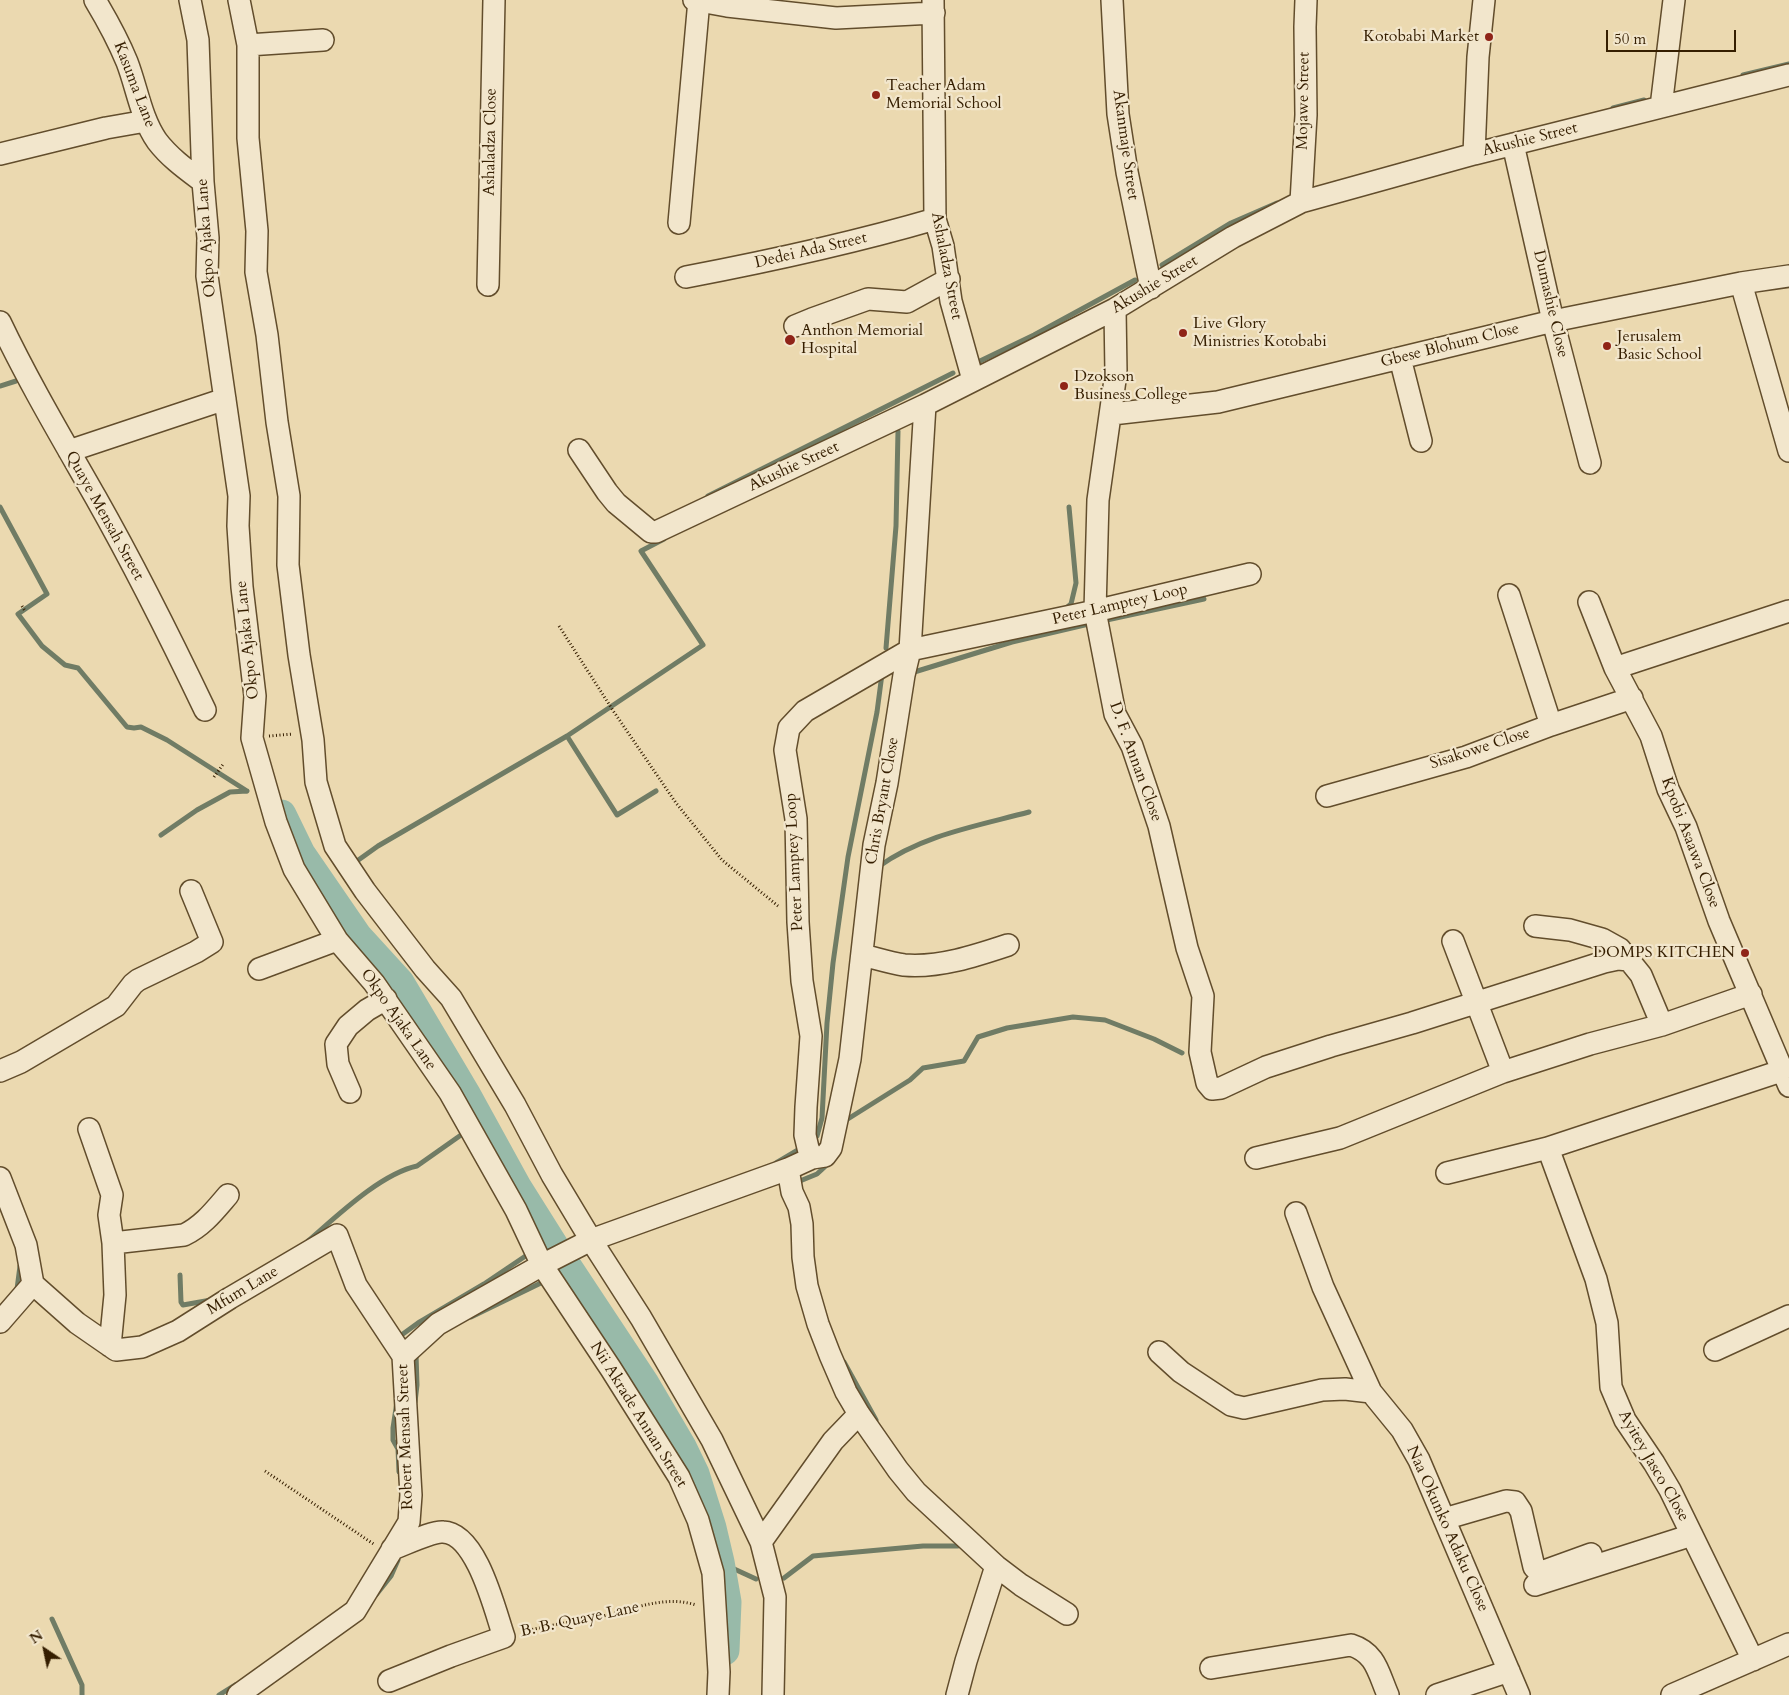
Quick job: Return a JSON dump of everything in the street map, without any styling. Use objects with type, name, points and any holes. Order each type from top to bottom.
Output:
[{"type":"street","name":"Kasuma Lane","points":[[96,0],[113,31],[126,62],[146,121],[158,141],[175,161],[204,182]]},
{"type":"street","name":"Okpo Ajaka Lane","points":[[190,0],[198,40],[208,238],[207,276],[239,496],[238,526],[242,587],[255,696],[252,738],[276,822],[294,869],[337,940],[386,999],[450,1093],[516,1210],[542,1265]]},
{"type":"street","points":[[239,0],[248,45],[248,138],[257,231],[256,272],[267,335],[276,422],[289,496],[288,565],[298,655],[313,740],[316,782],[335,846],[365,891],[425,969],[451,998],[515,1105],[552,1175],[641,1318],[712,1440],[761,1542],[775,1597],[773,1695]]},
{"type":"street","name":"Ashaladza Close","points":[[488,285],[494,0]]},
{"type":"street","name":"Akanmaje Street","points":[[1112,0],[1118,114],[1127,172],[1151,288]]},
{"type":"street","name":"Mojawe Street","points":[[1301,202],[1306,115],[1306,0]]},
{"type":"street","points":[[1474,154],[1478,56],[1484,0]]},
{"type":"street","points":[[1661,107],[1674,0]]},
{"type":"street","points":[[680,223],[697,1],[836,18],[933,6]]},
{"type":"street","name":"Ashaladza Street","points":[[933,6],[935,219],[943,246],[951,301],[973,380]]},
{"type":"street","points":[[248,45],[322,40]]},
{"type":"street","name":"Akushie Street","points":[[579,450],[616,503],[651,532],[656,532],[925,405],[1115,309],[1233,237],[1301,202],[1474,154],[1789,76]]},
{"type":"street","points":[[0,154],[96,130],[146,121]]},
{"type":"street","name":"Dumashie Close","points":[[1513,144],[1553,321],[1590,463]]},
{"type":"street","name":"Dedei Ada Street","points":[[686,277],[756,264],[877,236],[935,219]]},
{"type":"street","name":"Gbese Blohum Close","points":[[1112,414],[1218,402],[1553,321],[1741,283],[1789,276]]},
{"type":"street","points":[[795,326],[868,299],[907,302],[949,279]]},
{"type":"street","points":[[1741,283],[1789,451]]},
{"type":"street","name":"D. F. Annan Close","points":[[1115,309],[1116,373],[1112,414],[1098,500],[1095,612],[1115,714],[1132,746],[1160,826],[1187,948],[1203,996],[1200,1052],[1208,1083],[1212,1089],[1221,1088],[1266,1067],[1476,1003]]},
{"type":"street","name":"Quaye Mensah Street","points":[[0,322],[8,363],[69,451],[178,654],[205,710]]},
{"type":"street","points":[[1400,358],[1421,441]]},
{"type":"street","points":[[69,451],[225,400]]},
{"type":"street","name":"Chris Bryant Close","points":[[788,1169],[812,1158],[825,1156],[831,1148],[850,1059],[874,845],[910,650],[925,405]]},
{"type":"street","name":"Peter Lamptey Loop","points":[[812,1158],[806,1135],[811,1036],[802,981],[798,922],[796,819],[785,750],[788,728],[805,711],[910,650],[1095,612],[1250,574]]},
{"type":"street","points":[[1509,595],[1551,725]]},
{"type":"street","name":"Kpobi Asaawa Close","points":[[1589,602],[1615,668],[1651,736],[1668,788],[1686,827],[1719,921],[1785,1079]]},
{"type":"street","points":[[1615,668],[1789,611]]},
{"type":"street","name":"Sisakowe Close","points":[[1327,796],[1466,757],[1551,725],[1632,698]]},
{"type":"street","points":[[0,1071],[21,1062],[116,1006],[138,980],[196,952],[212,942],[191,891]]},
{"type":"street","points":[[1535,926],[1570,930],[1602,939],[1620,949],[1641,975],[1662,1025]]},
{"type":"street","points":[[259,969],[337,940]]},
{"type":"street","points":[[1453,940],[1503,1072]]},
{"type":"street","points":[[862,955],[904,965],[938,964],[967,958],[1008,945]]},
{"type":"street","points":[[1476,1003],[1604,962],[1629,960]]},
{"type":"street","points":[[1256,1158],[1340,1138],[1503,1072],[1590,1044],[1662,1025],[1751,994]]},
{"type":"street","points":[[350,1092],[338,1064],[336,1044],[348,1026],[367,1010],[386,999]]},
{"type":"street","points":[[1447,1173],[1548,1148],[1785,1079]]},
{"type":"street","points":[[88,1129],[112,1195],[109,1215],[113,1243],[115,1295],[110,1346]]},
{"type":"street","name":"Ayitey Jasco Close","points":[[1548,1148],[1596,1279],[1607,1323],[1612,1387],[1624,1420],[1654,1463],[1692,1535],[1753,1660]]},
{"type":"street","points":[[788,1169],[792,1192],[799,1207],[807,1286],[818,1324],[846,1392],[859,1414],[898,1470],[916,1492],[996,1566],[1021,1585],[1068,1614]]},
{"type":"street","name":"Robert Mensah Street","points":[[238,1695],[355,1611],[409,1522],[411,1495],[403,1356],[438,1324],[542,1265],[591,1240],[788,1169]]},
{"type":"street","points":[[0,1178],[26,1245],[33,1284],[78,1323],[110,1346]]},
{"type":"street","points":[[113,1243],[184,1235],[194,1231],[228,1195]]},
{"type":"street","name":"Naa Okunko Adaku Close","points":[[1296,1214],[1324,1286],[1371,1392],[1402,1430],[1419,1460],[1519,1695]]},
{"type":"street","name":"Mfum Lane","points":[[110,1346],[116,1350],[142,1347],[178,1331],[337,1235],[356,1285],[403,1356]]},
{"type":"street","name":"Nii Akrade Annan Street","points":[[542,1265],[611,1369],[679,1477],[698,1520],[713,1573],[718,1695]]},
{"type":"street","points":[[0,1322],[33,1284]]},
{"type":"street","points":[[1715,1350],[1789,1316]]},
{"type":"street","points":[[1159,1352],[1181,1372],[1238,1407],[1244,1408],[1322,1390],[1344,1388],[1371,1392]]},
{"type":"street","points":[[761,1542],[833,1441],[859,1414]]},
{"type":"street","points":[[1444,1519],[1506,1501],[1515,1502],[1521,1511],[1534,1567],[1538,1570],[1544,1571],[1591,1554]]},
{"type":"street","name":"B. B. Quaye Lane","points":[[392,1550],[443,1532],[457,1537],[481,1568],[504,1637]]},
{"type":"street","points":[[1534,1585],[1692,1535]]},
{"type":"street","points":[[957,1695],[996,1566]]},
{"type":"street","points":[[389,1681],[504,1637]]},
{"type":"street","points":[[1672,1695],[1789,1644]]},
{"type":"street","points":[[1211,1668],[1351,1645],[1361,1648],[1372,1656],[1388,1695]]},
{"type":"street","points":[[1437,1695],[1509,1671]]},
{"type":"path","points":[[22,606],[25,611]]},
{"type":"path","points":[[559,626],[614,712],[682,810],[722,860],[798,922]]},
{"type":"path","points":[[268,737],[297,734]]},
{"type":"path","points":[[214,777],[224,763]]},
{"type":"path","points":[[265,1471],[380,1548],[392,1550]]},
{"type":"path","name":"B. B. Quaye Lane","points":[[504,1637],[554,1624],[595,1618],[660,1602],[686,1602],[715,1611]]},
{"type":"waterway","points":[[1743,75],[1789,64]]},
{"type":"waterway","points":[[1613,108],[1644,100]]},
{"type":"waterway","points":[[1162,265],[1231,223],[1277,203]]},
{"type":"waterway","points":[[980,361],[1034,335],[1135,280]]},
{"type":"waterway","points":[[708,496],[953,373]]},
{"type":"waterway","points":[[0,386],[16,381]]},
{"type":"waterway","points":[[886,648],[896,526],[898,431]]},
{"type":"waterway","points":[[0,507],[47,594],[18,614],[42,646],[65,665],[78,668],[127,727],[141,727],[167,740],[247,791]]},
{"type":"waterway","points":[[1064,610],[1071,604],[1076,583],[1069,507]]},
{"type":"waterway","points":[[567,736],[703,645],[641,551],[664,539]]},
{"type":"waterway","points":[[1102,621],[1204,599]]},
{"type":"waterway","points":[[911,673],[1012,642],[1093,623]]},
{"type":"waterway","points":[[812,1140],[817,1136],[822,1118],[827,1023],[833,963],[848,857],[877,712],[882,674]]},
{"type":"waterway","points":[[357,861],[378,846],[567,736],[617,815],[656,791]]},
{"type":"waterway","points":[[161,835],[197,810],[230,792],[247,791]]},
{"type":"waterway","points":[[878,867],[895,856],[931,839],[1029,812]]},
{"type":"waterway","points":[[281,815],[300,854],[357,937],[399,983],[466,1096],[516,1187],[644,1384],[681,1447],[694,1474],[711,1528],[719,1562],[726,1602],[724,1650]]},
{"type":"waterway","points":[[843,1122],[910,1080],[923,1068],[964,1061],[978,1037],[1007,1028],[1073,1017],[1105,1020],[1154,1039],[1182,1053]]},
{"type":"waterway","points":[[308,1241],[374,1187],[388,1178],[417,1166],[461,1135]]},
{"type":"waterway","points":[[776,1163],[803,1147]]},
{"type":"waterway","points":[[795,1183],[817,1174],[830,1162]]},
{"type":"waterway","points":[[534,1216],[534,1229]]},
{"type":"waterway","points":[[396,1339],[418,1323],[484,1284],[530,1253]]},
{"type":"waterway","points":[[17,1289],[20,1266]]},
{"type":"waterway","points":[[180,1275],[181,1302],[183,1305],[211,1300]]},
{"type":"waterway","points":[[471,1317],[547,1280]]},
{"type":"waterway","points":[[415,1402],[417,1385],[416,1354]]},
{"type":"waterway","points":[[844,1362],[876,1420]]},
{"type":"waterway","points":[[397,1402],[393,1440],[398,1449],[399,1472]]},
{"type":"waterway","points":[[784,1578],[813,1556],[923,1546],[958,1546]]},
{"type":"waterway","points":[[376,1595],[391,1576],[398,1560]]},
{"type":"waterway","points":[[719,1562],[756,1579]]},
{"type":"waterway","points":[[52,1619],[82,1685],[82,1695]]},
{"type":"waterway","points":[[219,1695],[235,1685]]},
{"type":"place","name":"Kotobabi Market","points":[[1489,37]]},
{"type":"place","name":"Teacher Adam Memorial School","points":[[876,95]]},
{"type":"place","name":"Live Glory Ministries Kotobabi","points":[[1183,333]]},
{"type":"place","name":"Anthon Memorial Hospital","points":[[790,340]]},
{"type":"place","name":"Jerusalem Basic School","points":[[1607,346]]},
{"type":"place","name":"Dzokson Business College","points":[[1064,386]]},
{"type":"place","name":"DOMPS KITCHEN","points":[[1745,953]]}]
